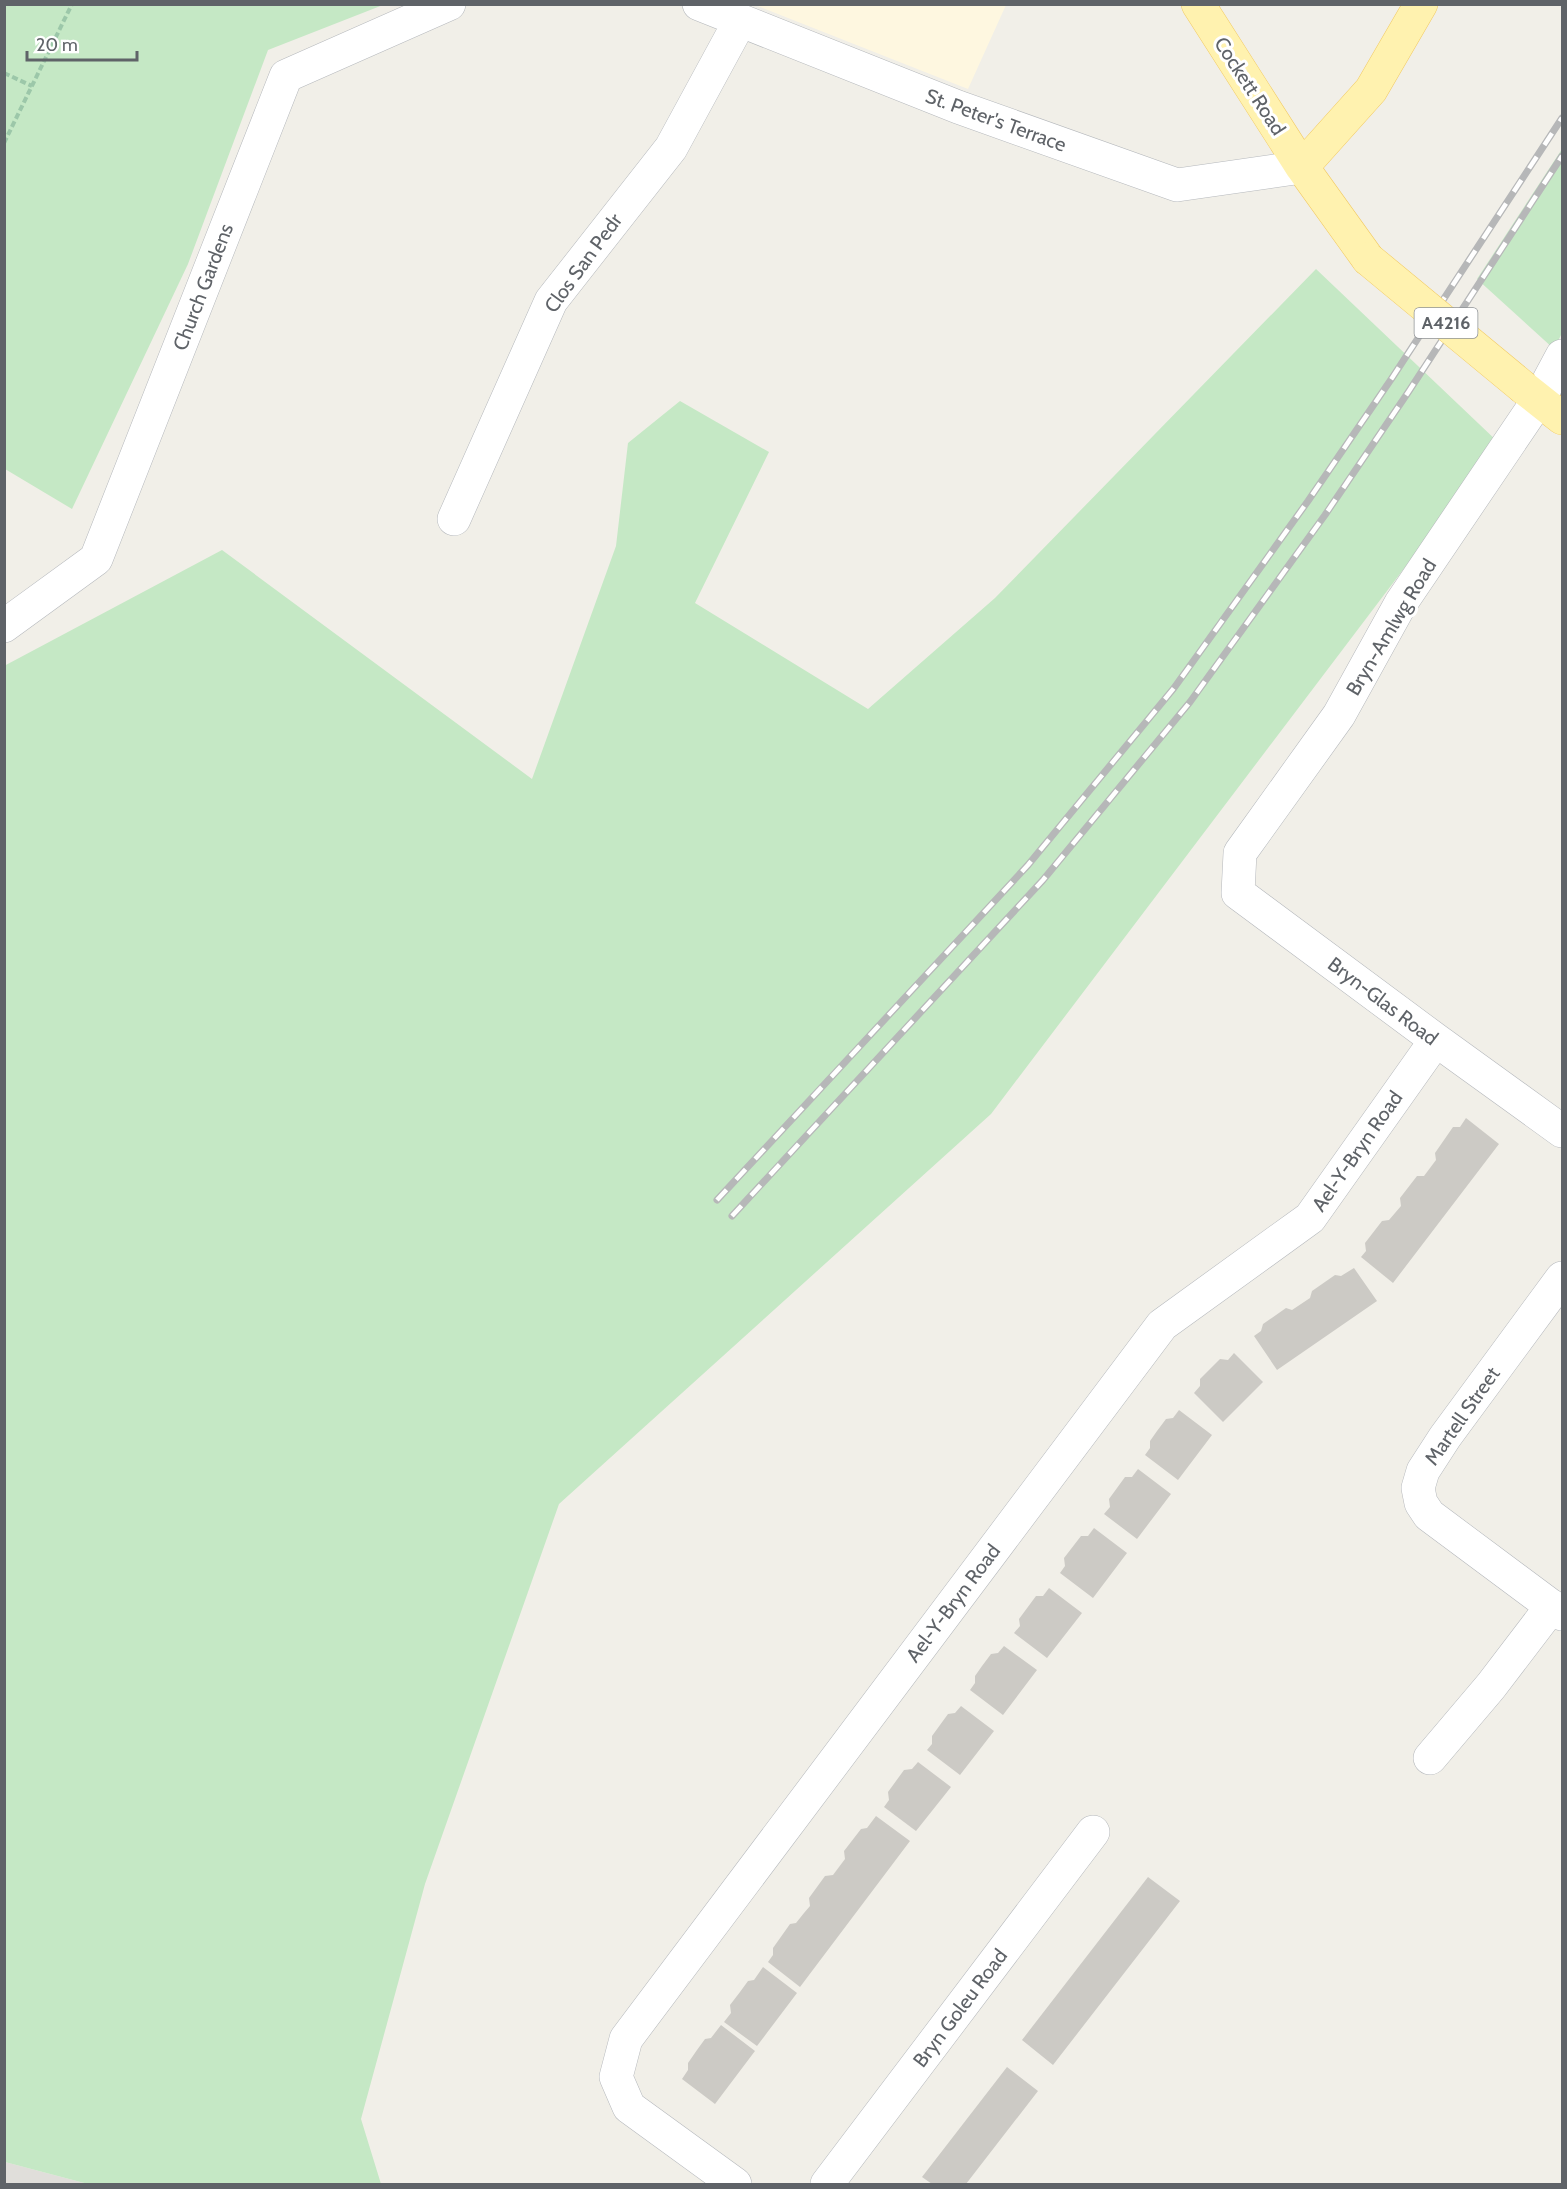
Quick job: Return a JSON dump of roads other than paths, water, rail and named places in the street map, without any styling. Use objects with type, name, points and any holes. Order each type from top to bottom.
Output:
[{"type":"main road","name":"Cockett Road","points":[[1198,4],[1302,167]]},
{"type":"main road","points":[[1302,167],[1371,90],[1420,4]]},
{"type":"main road","name":"A4216","points":[[1302,167],[1368,259],[1542,401]]},
{"type":"street","name":"Church Gardens","points":[[4,626],[96,559],[286,76],[449,4]]},
{"type":"street","name":"St. Peter's Terrace","points":[[699,4],[958,106],[1177,185],[1302,167]]},
{"type":"street","name":"Clos San Pedr","points":[[454,519],[551,301],[671,148],[740,21]]},
{"type":"street","name":"Bryn-Amlwg Road","points":[[1240,853],[1339,715],[1401,603],[1542,401],[1563,356]]},
{"type":"street","name":"Bryn-Glas Road","points":[[1240,853],[1238,893],[1563,1131]]},
{"type":"street","name":"Ael-Y-Bryn Road","points":[[735,2184],[629,2107],[616,2077],[626,2039],[1162,1325],[1310,1218],[1436,1040]]},
{"type":"street","name":"Martell Street","points":[[1557,1610],[1429,1515],[1421,1503],[1419,1488],[1423,1471],[1445,1437],[1563,1278]]},
{"type":"street","points":[[1430,1758],[1557,1610]]},
{"type":"street","name":"Bryn Goleu Road","points":[[827,2184],[1093,1832]]},
{"type":"railway","points":[[717,1200],[1028,865],[1174,688],[1308,501],[1392,378],[1562,118]]},
{"type":"railway","points":[[732,1216],[1043,880],[1190,702],[1325,515],[1562,156]]}]
